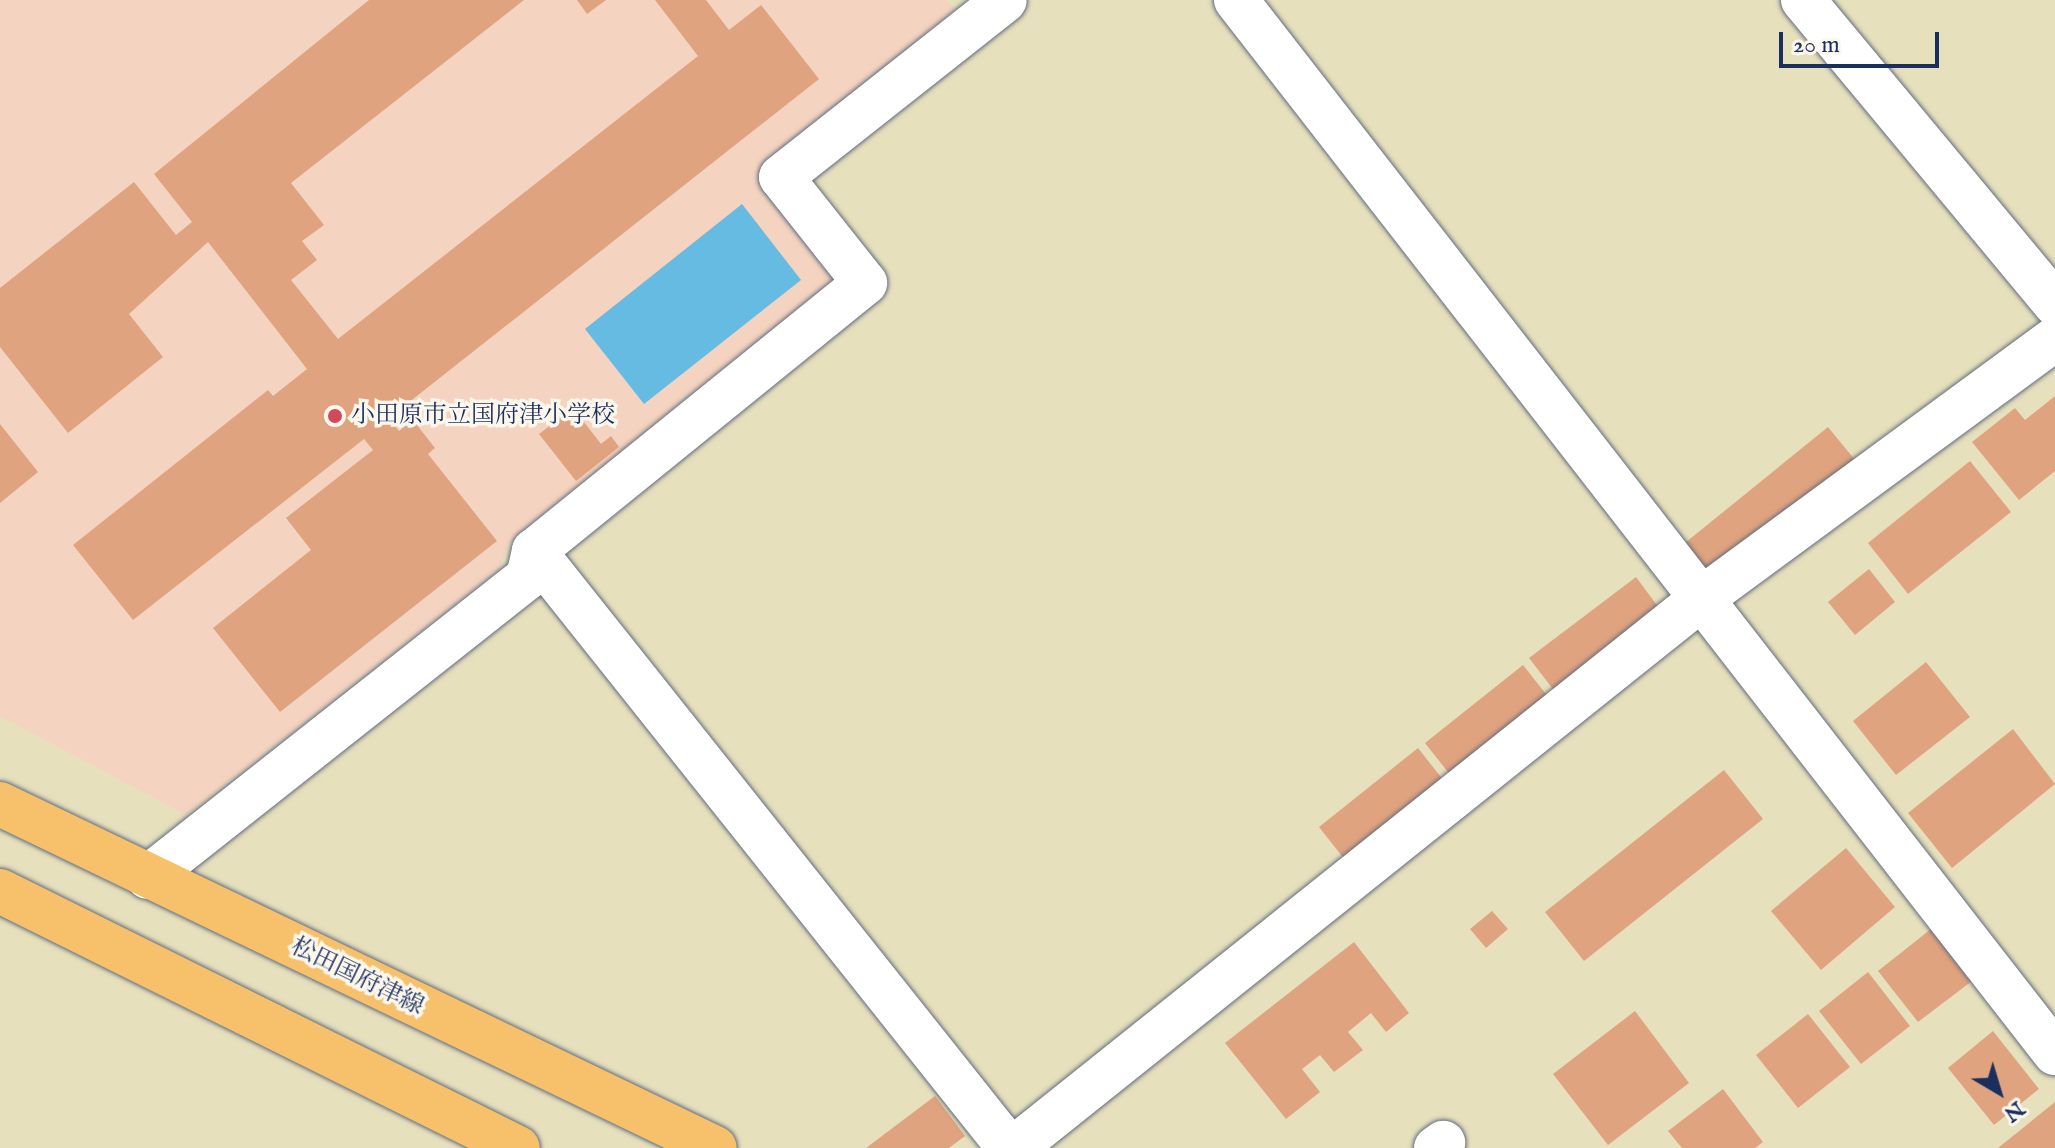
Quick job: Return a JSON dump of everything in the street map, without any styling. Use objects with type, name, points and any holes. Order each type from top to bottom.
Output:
[{"type":"main road","name":"松田国府津線","points":[[0,804],[715,1148]]},
{"type":"main road","points":[[0,891],[518,1148]]},
{"type":"street","points":[[148,877],[528,577],[534,551],[865,283],[781,177],[1005,0]]},
{"type":"street","points":[[1236,0],[2055,1053]]},
{"type":"street","points":[[1803,0],[2055,304]]},
{"type":"street","points":[[534,551],[1012,1148],[1701,599],[2055,339]]},
{"type":"shaded area","name":"小田原市立国府津小学校","points":[[0,0],[947,0],[962,20],[765,176],[835,266],[833,289],[509,543],[499,570],[186,815],[0,716]]},
{"type":"water","points":[[742,204],[801,280],[644,404],[585,329]]},
{"type":"building","points":[[369,0],[524,0],[291,183],[324,225],[302,241],[317,260],[291,280],[338,339],[698,56],[655,0],[706,0],[729,30],[761,5],[819,79],[389,418],[399,431],[413,420],[435,448],[428,454],[497,541],[280,712],[213,628],[311,550],[286,518],[373,450],[364,439],[133,620],[73,545],[268,390],[273,396],[307,369],[208,242],[129,314],[163,357],[68,433],[0,347],[0,288],[134,182],[176,235],[192,222],[154,174]]},
{"type":"building","points":[[577,0],[606,0],[587,14]]},
{"type":"building","points":[[2055,396],[2055,471],[2019,500],[1972,442],[2015,408],[2025,420]]},
{"type":"building","points":[[573,408],[601,444],[611,436],[619,447],[576,481],[539,434]]},
{"type":"building","points":[[0,424],[38,472],[0,503]]},
{"type":"building","points":[[1828,427],[1855,460],[1707,580],[1680,547]]},
{"type":"building","points":[[1970,461],[2011,512],[1908,594],[1868,543]]},
{"type":"building","points":[[1869,569],[1895,602],[1855,635],[1828,602]]},
{"type":"building","points":[[1636,577],[1665,616],[1559,697],[1529,658]]},
{"type":"building","points":[[1926,662],[1970,717],[1896,775],[1853,721]]},
{"type":"building","points":[[1523,665],[1553,703],[1455,781],[1425,743]]},
{"type":"building","points":[[2013,729],[2055,784],[1952,868],[1908,813]]},
{"type":"building","points":[[1418,748],[1448,786],[1349,865],[1319,827]]},
{"type":"building","points":[[1724,770],[1763,819],[1584,961],[1545,912]]},
{"type":"building","points":[[1846,848],[1895,907],[1821,970],[1771,911]]},
{"type":"building","points":[[1492,911],[1508,929],[1486,948],[1470,929]]},
{"type":"building","points":[[1931,929],[1972,981],[1918,1022],[1878,971]]},
{"type":"building","points":[[1354,942],[1409,1013],[1386,1032],[1371,1013],[1348,1032],[1363,1050],[1334,1072],[1320,1055],[1302,1069],[1320,1092],[1286,1119],[1225,1043]]},
{"type":"building","points":[[1868,972],[1910,1026],[1861,1064],[1819,1011]]},
{"type":"building","points":[[1635,1011],[1689,1083],[1608,1145],[1553,1074]]},
{"type":"building","points":[[1808,1014],[1850,1067],[1798,1108],[1756,1055]]},
{"type":"building","points":[[1993,1031],[2039,1089],[1994,1125],[1948,1068]]},
{"type":"building","points":[[1723,1089],[1763,1142],[1755,1148],[1682,1148],[1668,1131]]},
{"type":"building","points":[[935,1096],[965,1136],[949,1148],[866,1148]]},
{"type":"building","points":[[2055,1102],[2055,1148],[1998,1148]]},
{"type":"place","name":"小田原市立国府津小学校","points":[[335,416]]}]
